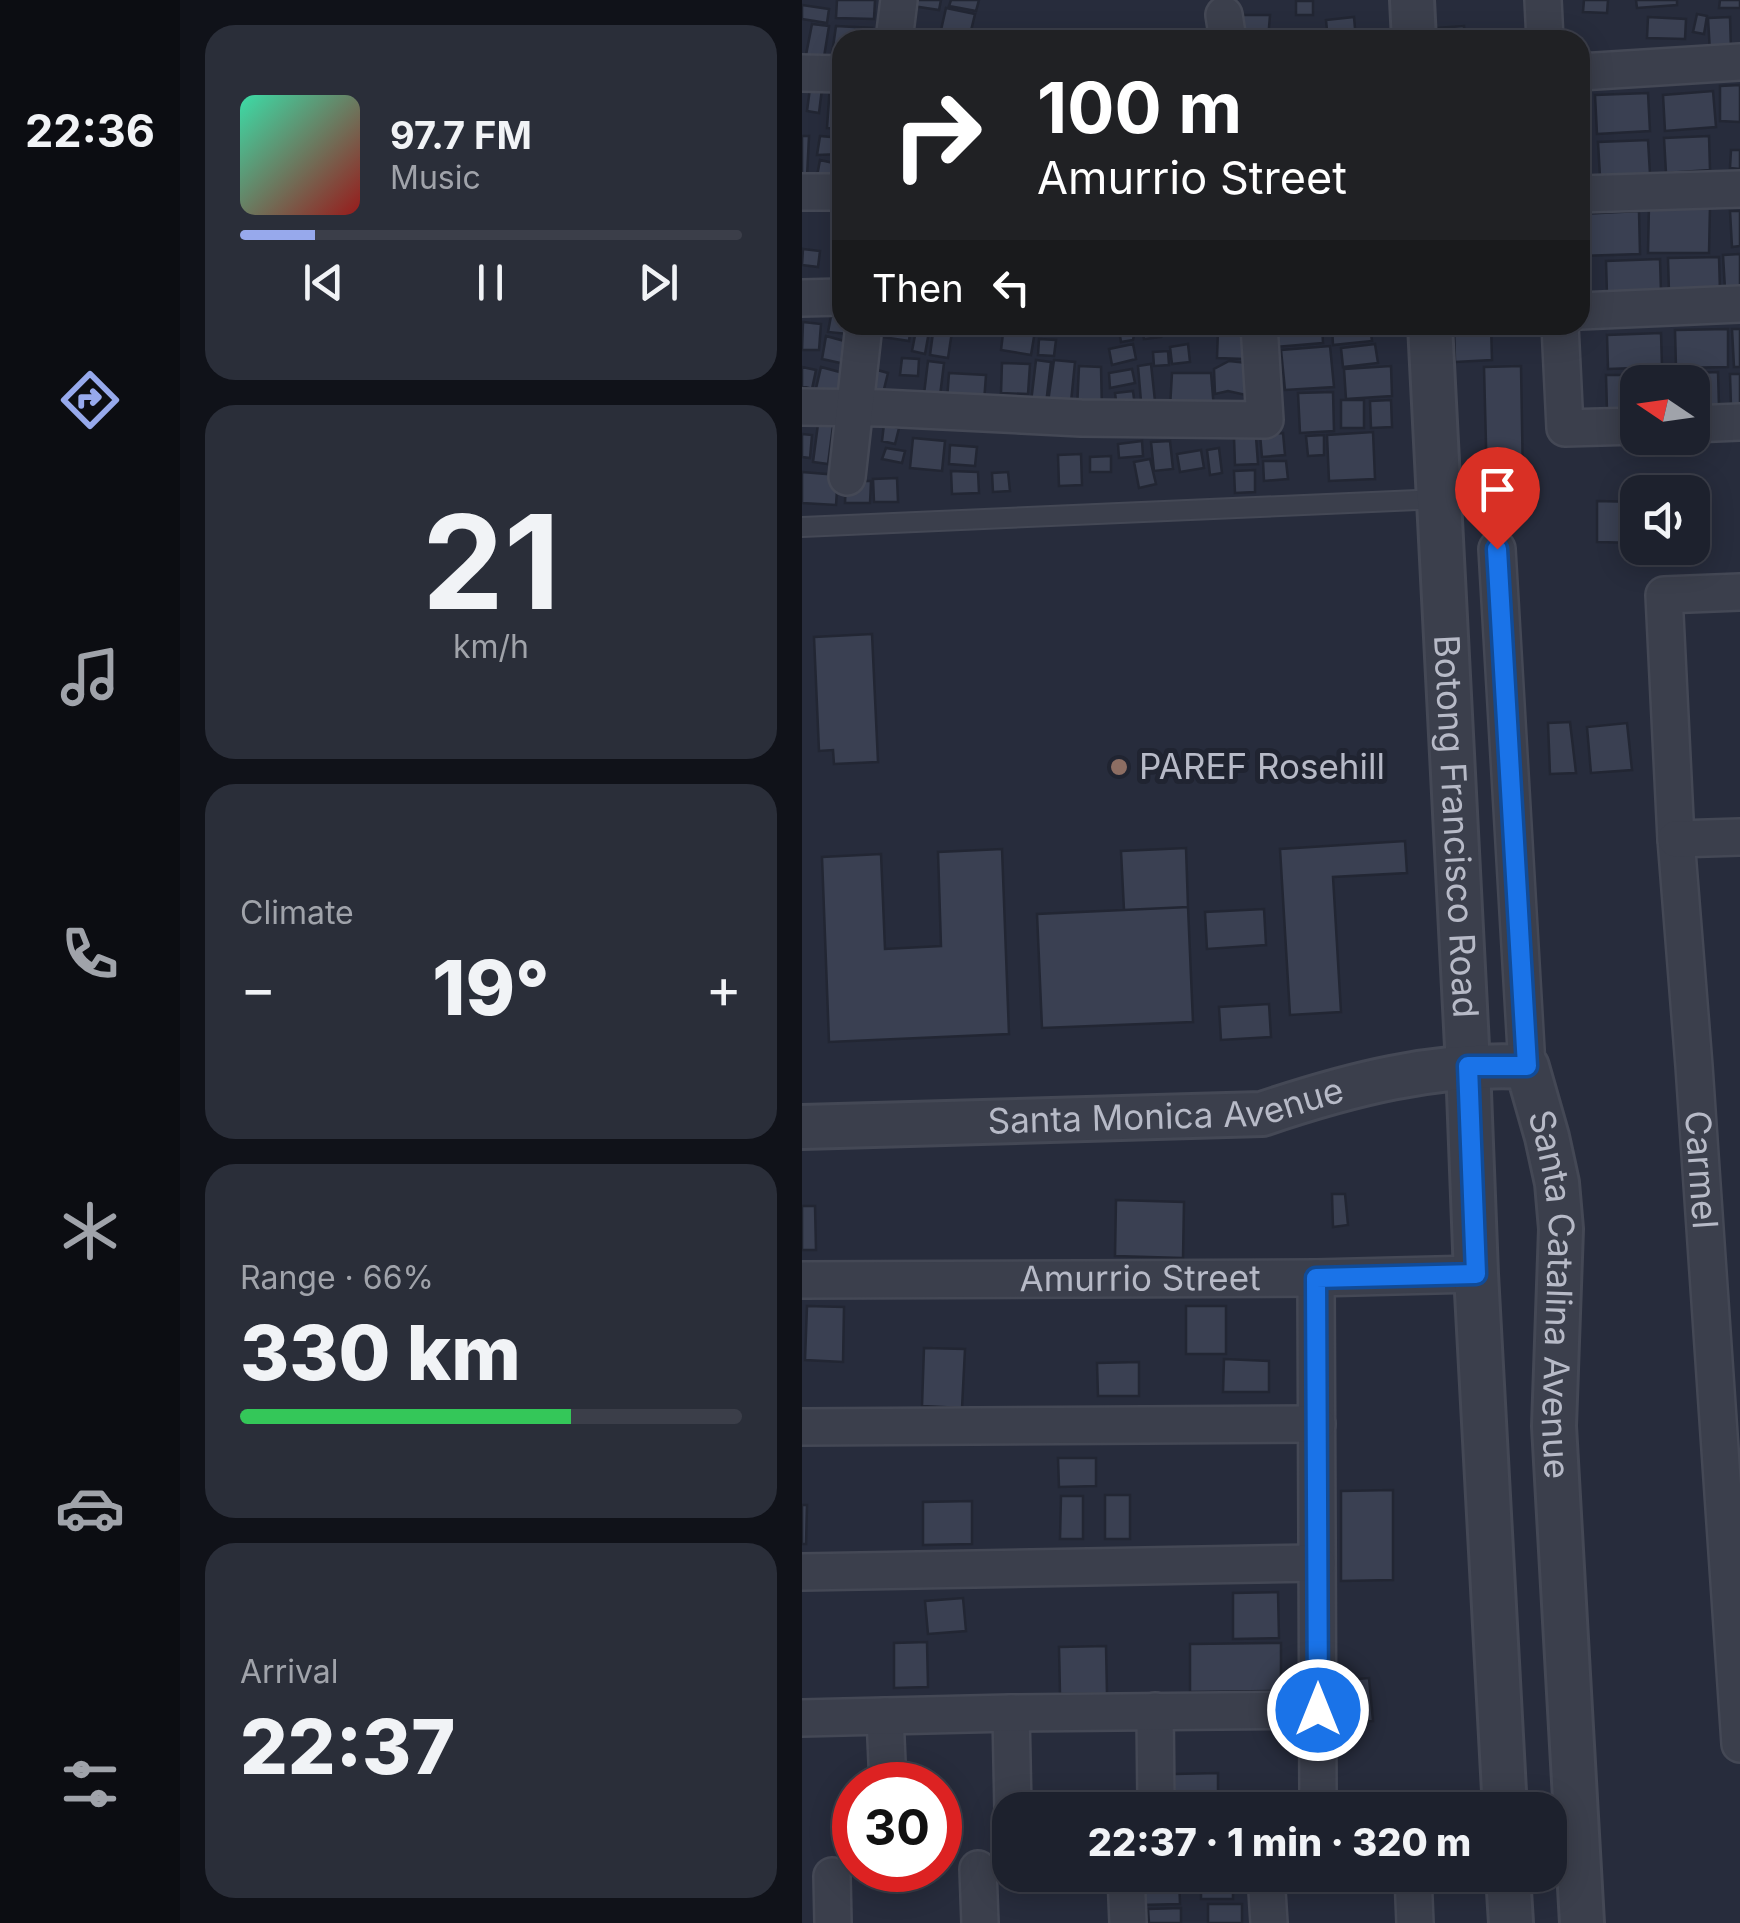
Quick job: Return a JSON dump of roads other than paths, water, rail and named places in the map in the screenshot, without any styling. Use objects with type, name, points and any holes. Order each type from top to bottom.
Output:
[{"type":"street","points":[[895,30],[898,0]]},
{"type":"street","points":[[1412,0],[1414,30]]},
{"type":"street","points":[[1543,0],[1544,30]]},
{"type":"street","points":[[1590,71],[1740,62]]},
{"type":"street","points":[[802,74],[832,74]]},
{"type":"street","points":[[1590,194],[1740,188]]},
{"type":"street","points":[[802,192],[832,192]]},
{"type":"street","points":[[802,298],[832,297]]},
{"type":"street","points":[[1590,311],[1740,304]]},
{"type":"street","points":[[848,477],[863,335]]},
{"type":"street","points":[[802,407],[1081,418],[1265,420],[1260,335]]},
{"type":"street","name":"Botong Francisco Road","points":[[1431,335],[1504,1792]]},
{"type":"street","points":[[1560,335],[1565,428],[1620,426]]},
{"type":"street","points":[[1710,423],[1740,422]]},
{"type":"street","name":"Santa Catalina Avenue","points":[[1497,549],[1527,1066],[1547,1137],[1561,1230],[1554,1426],[1582,1923]]},
{"type":"street","name":"Carmel","points":[[1740,592],[1664,596],[1676,839],[1740,1744]]},
{"type":"street","points":[[1676,839],[1740,836]]},
{"type":"street","name":"Santa Monica Avenue","points":[[802,1126],[1262,1114],[1401,1074],[1468,1066],[1527,1066]]},
{"type":"street","name":"Amurrio Street","points":[[802,1280],[1476,1274]]},
{"type":"street","points":[[1316,1278],[1318,1792]]},
{"type":"street","points":[[802,1427],[1317,1424]]},
{"type":"street","points":[[802,1572],[1317,1563]]},
{"type":"street","points":[[802,1718],[1318,1710]]},
{"type":"street","points":[[1156,1712],[1156,1792]]},
{"type":"street","points":[[1011,1713],[1013,1792]]},
{"type":"street","points":[[885,1716],[887,1762]]},
{"type":"street","points":[[978,1869],[980,1923]]},
{"type":"street","points":[[832,1892],[833,1923]]},
{"type":"street","points":[[1127,1892],[1128,1923]]},
{"type":"street","points":[[1267,1892],[1270,1923]]},
{"type":"street","points":[[1414,1892],[1415,1923]]},
{"type":"street","points":[[1509,1892],[1511,1923]]},
{"type":"lane","points":[[802,527],[1440,499]]},
{"type":"place","name":"PAREF Rosehill","points":[[1119,767]]}]
